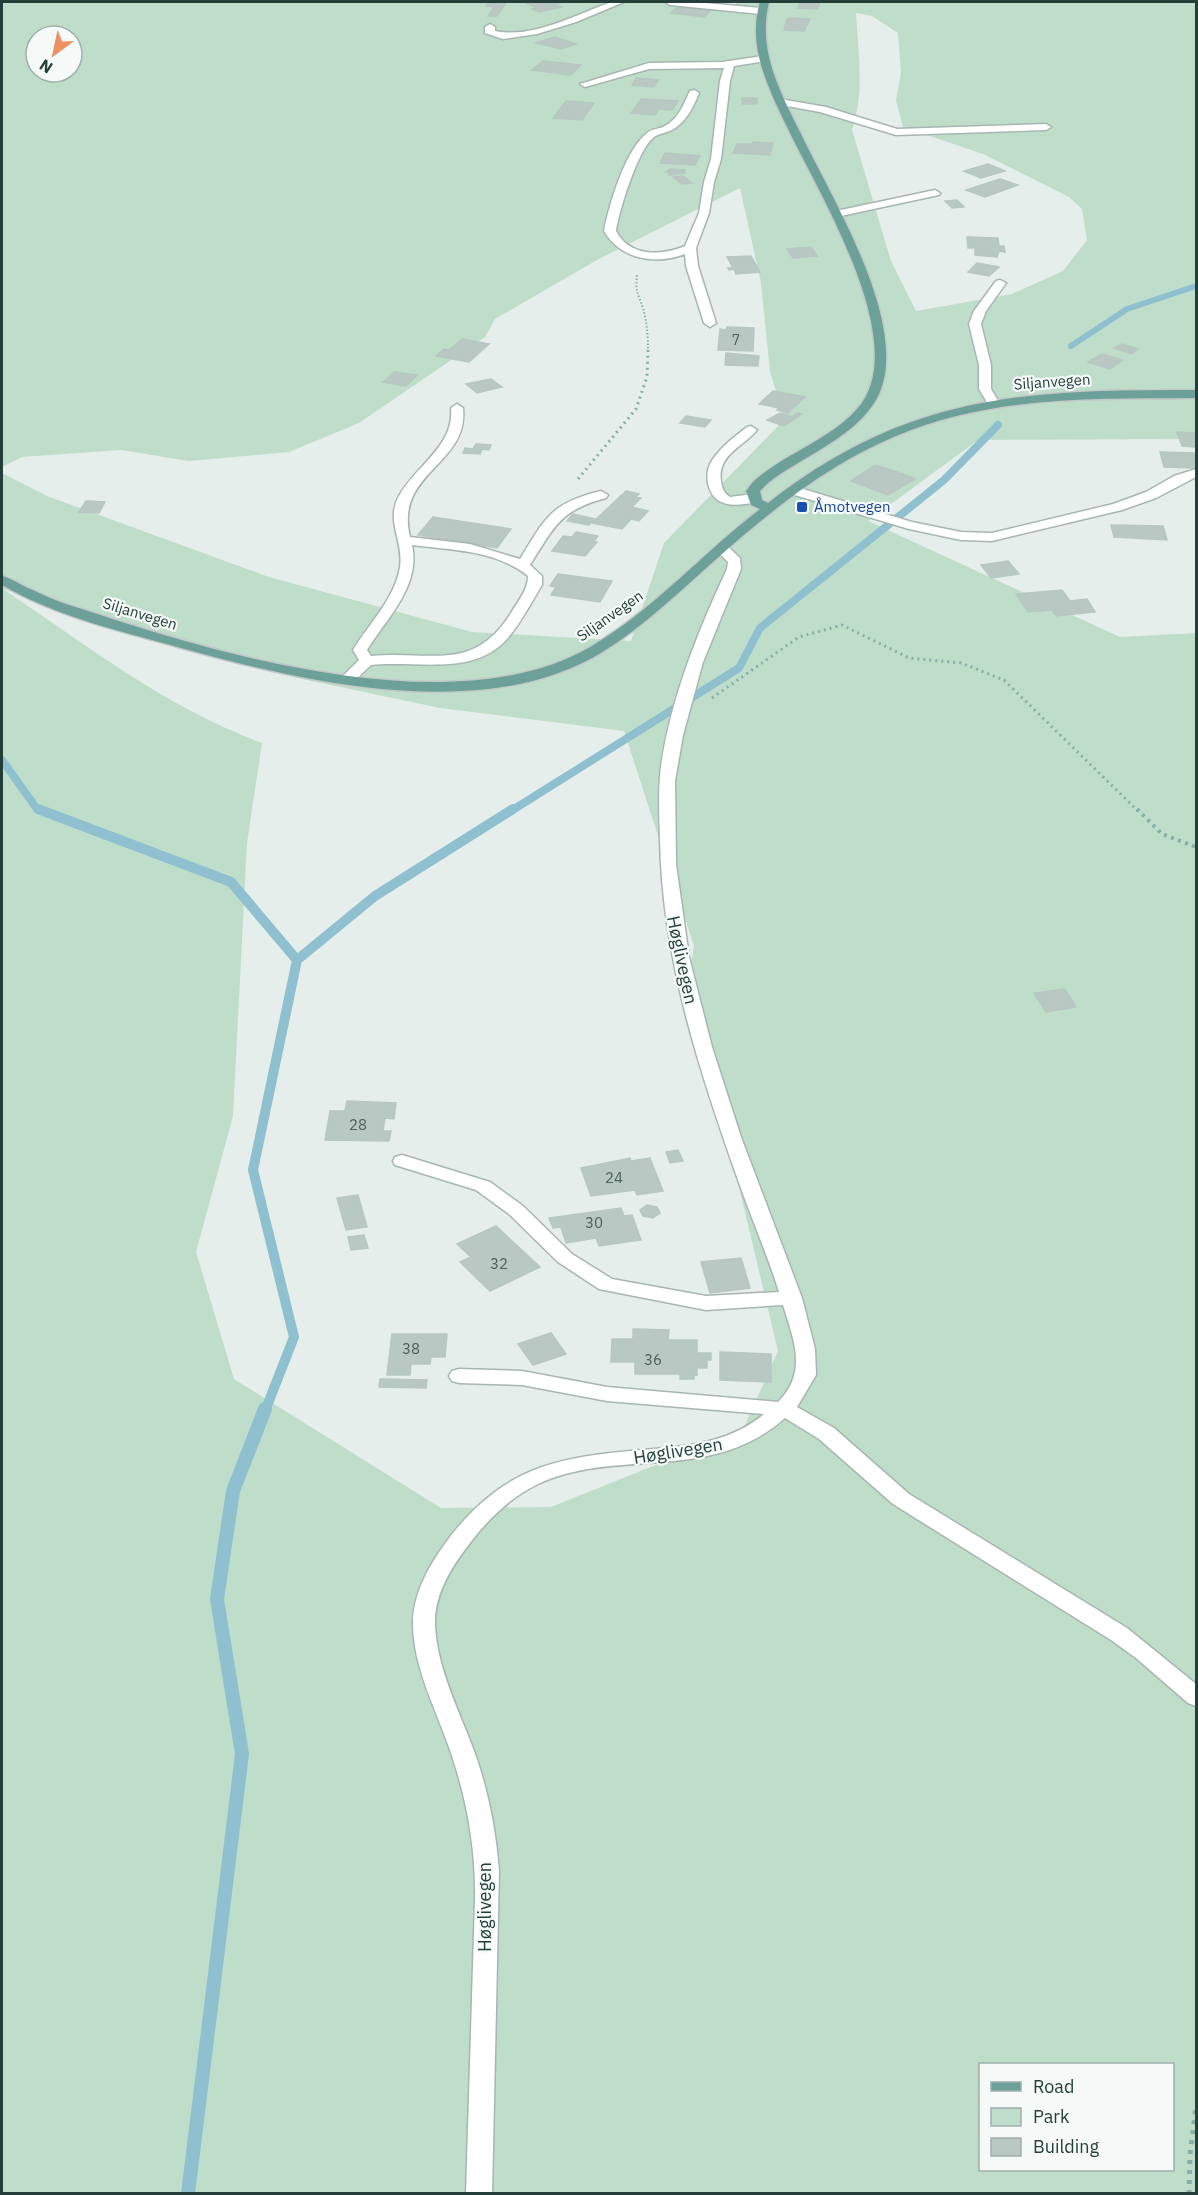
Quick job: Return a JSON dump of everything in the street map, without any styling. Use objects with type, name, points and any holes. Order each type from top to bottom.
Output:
[{"type":"main road","points":[[763,6],[759,32],[763,59],[770,81],[862,271],[882,355],[876,388],[859,414],[756,486],[753,498],[759,505],[769,508]]},
{"type":"main road","name":"Siljanvegen","points":[[2,580],[65,608],[134,631],[259,662],[348,679],[401,686],[458,687],[514,680],[557,668],[594,650],[634,624],[721,548],[793,490],[844,457],[890,433],[939,416],[994,404],[1079,396],[1197,394]]},
{"type":"street","points":[[490,27],[490,33],[495,35],[522,35],[579,18],[619,2]]},
{"type":"street","points":[[670,2],[763,6]]},
{"type":"street","points":[[585,84],[649,66],[730,64],[763,59]]},
{"type":"street","points":[[710,323],[692,266],[690,248],[704,213],[709,182],[716,159],[725,81],[730,64]]},
{"type":"street","points":[[690,248],[670,256],[653,256],[619,243],[612,237],[610,224],[639,149],[649,136],[675,124],[686,114],[694,93]]},
{"type":"street","points":[[780,102],[822,109],[879,129],[896,132],[1046,127]]},
{"type":"street","points":[[836,214],[935,193]]},
{"type":"street","points":[[994,404],[985,389],[985,365],[975,324],[980,311],[1000,283]]},
{"type":"street","points":[[368,661],[360,650],[404,577],[407,564],[400,525],[401,504],[413,483],[449,440],[458,423],[457,408]]},
{"type":"street","points":[[751,430],[725,452],[714,469],[714,480],[718,495],[724,500],[735,503],[753,498]]},
{"type":"street","points":[[793,490],[909,525],[961,536],[992,537],[1117,507],[1151,495],[1179,479],[1197,473]]},
{"type":"street","points":[[523,566],[548,528],[566,507],[601,495]]},
{"type":"street","points":[[348,679],[368,661],[444,660],[468,656],[488,649],[501,638],[535,585],[535,576],[523,566],[483,552],[403,540]]},
{"type":"street","name":"Høglivegen","points":[[480,2193],[483,2137],[486,1858],[469,1772],[437,1685],[428,1652],[424,1621],[427,1597],[443,1565],[462,1537],[483,1513],[521,1484],[543,1474],[577,1465],[676,1455],[714,1448],[744,1439],[762,1429],[784,1410],[800,1389],[808,1368],[792,1298],[748,1183],[710,1069],[687,993],[672,922],[666,851],[670,761],[693,669],[712,615],[734,568],[735,561],[721,548]]},
{"type":"street","points":[[402,1161],[483,1186],[516,1210],[566,1258],[606,1284],[706,1303],[792,1298]]},
{"type":"street","points":[[459,1376],[522,1378],[607,1394],[796,1413],[831,1435],[872,1475],[901,1499],[1119,1634],[1197,1697]]},
{"type":"path","points":[[566,507],[565,495],[636,408],[647,377],[648,336],[643,308],[635,291],[635,280],[653,256]]},
{"type":"path","points":[[680,719],[799,637],[842,625],[909,658],[960,663],[1004,680],[1162,834],[1197,848]]},
{"type":"path","points":[[1189,2193],[1190,2155],[1197,2106]]},
{"type":"green space","points":[[2,2],[703,2],[735,5],[737,2],[1196,2],[1196,439],[978,440],[868,521],[1120,637],[1196,633],[1196,2193],[2,2193],[2,473],[47,496],[269,577],[472,632],[631,641],[664,543],[785,419],[770,372],[761,283],[740,188],[597,260],[495,319],[485,337],[359,423],[289,452],[189,461],[121,450],[22,457],[2,467]],"holes":[[[856,13],[872,16],[898,33],[901,72],[896,100],[903,127],[983,154],[1069,197],[1082,209],[1087,240],[1063,271],[1012,294],[916,311],[891,261],[852,130],[860,87]],[[3,589],[293,677],[440,708],[624,731],[694,946],[689,977],[778,1351],[743,1430],[551,1507],[441,1508],[234,1379],[196,1252],[233,1116],[247,843],[262,743],[227,729],[160,694]]]},
{"type":"building","points":[[524,2],[558,2],[561,3],[554,4],[561,7],[539,12],[532,9],[538,8]]},
{"type":"building","points":[[800,2],[820,2],[817,9],[798,8]]},
{"type":"building","points":[[488,3],[505,4],[497,16],[488,16],[494,7],[486,6]]},
{"type":"building","points":[[679,5],[711,10],[704,17],[671,13]]},
{"type":"building","points":[[787,19],[810,19],[804,31],[784,30]]},
{"type":"building","points":[[555,37],[576,44],[561,49],[536,43]]},
{"type":"building","points":[[543,61],[581,65],[570,75],[532,70]]},
{"type":"building","points":[[636,78],[658,80],[654,87],[632,85]]},
{"type":"building","points":[[742,98],[757,98],[757,104],[742,104]]},
{"type":"building","points":[[641,99],[678,101],[672,110],[659,109],[655,115],[631,113]]},
{"type":"building","points":[[566,101],[594,103],[582,120],[553,118]]},
{"type":"building","points":[[753,142],[773,143],[770,155],[733,153],[737,144],[752,144]]},
{"type":"building","points":[[665,153],[700,156],[695,165],[660,163]]},
{"type":"building","points":[[988,164],[1005,171],[981,178],[964,171]]},
{"type":"building","points":[[670,169],[685,170],[685,173],[669,175],[669,172],[666,172]]},
{"type":"building","points":[[683,176],[692,183],[682,184],[673,177]]},
{"type":"building","points":[[1000,179],[1018,185],[985,197],[966,190]]},
{"type":"building","points":[[957,200],[964,207],[952,208],[945,201]]},
{"type":"building","points":[[967,237],[998,238],[999,246],[1004,246],[1005,252],[999,251],[997,257],[975,255],[975,248],[968,248]]},
{"type":"building","points":[[811,247],[817,256],[793,258],[787,249]]},
{"type":"building","points":[[751,256],[760,272],[736,274],[734,269],[729,270],[728,268],[733,268],[727,257]]},
{"type":"building","points":[[977,263],[999,267],[989,276],[968,272]]},
{"type":"building","points":[[727,327],[754,328],[753,351],[718,350],[720,329],[726,330]]},
{"type":"building","points":[[462,339],[489,344],[469,362],[436,356],[444,349],[449,350]]},
{"type":"building","points":[[1122,344],[1138,349],[1131,354],[1114,348]]},
{"type":"building","points":[[726,353],[759,356],[758,366],[725,365]]},
{"type":"building","points":[[1102,354],[1123,360],[1110,369],[1088,362]]},
{"type":"building","points":[[394,372],[417,375],[406,386],[383,382]]},
{"type":"building","points":[[491,379],[502,387],[477,393],[466,384]]},
{"type":"building","points":[[773,391],[805,397],[788,413],[777,410],[779,408],[759,404]]},
{"type":"building","points":[[780,413],[792,417],[797,413],[802,414],[784,426],[767,420]]},
{"type":"building","points":[[686,416],[711,420],[705,427],[680,423]]},
{"type":"building","points":[[1177,432],[1196,433],[1196,447],[1182,446]]},
{"type":"building","points":[[476,444],[491,445],[489,450],[482,449],[480,454],[463,453],[465,448],[473,449]]},
{"type":"building","points":[[1160,452],[1194,453],[1196,468],[1164,467]]},
{"type":"building","points":[[875,465],[915,479],[888,495],[851,481]]},
{"type":"building","points":[[626,491],[639,494],[636,497],[641,498],[632,507],[648,511],[639,521],[631,519],[622,529],[592,523]]},
{"type":"building","points":[[86,501],[105,502],[99,513],[79,512]]},
{"type":"building","points":[[573,514],[595,519],[589,525],[567,521]]},
{"type":"building","points":[[433,517],[511,529],[497,548],[418,535]]},
{"type":"building","points":[[1111,525],[1163,526],[1167,540],[1114,537]]},
{"type":"building","points":[[576,532],[598,536],[594,541],[597,542],[585,556],[552,551],[563,536],[572,537]]},
{"type":"building","points":[[1008,561],[1019,574],[991,578],[981,565]]},
{"type":"building","points":[[558,574],[612,581],[600,602],[551,595],[556,587],[550,586]]},
{"type":"building","points":[[1062,590],[1070,601],[1087,599],[1095,612],[1056,616],[1052,610],[1028,612],[1016,594]]},
{"type":"building","points":[[1065,989],[1076,1007],[1046,1012],[1034,993]]},
{"type":"building","points":[[347,1101],[396,1103],[394,1119],[385,1118],[383,1131],[391,1131],[389,1141],[325,1140],[330,1111],[345,1111]]},
{"type":"building","points":[[678,1150],[683,1161],[670,1163],[666,1152]]},
{"type":"building","points":[[630,1158],[631,1161],[650,1158],[663,1191],[637,1195],[635,1190],[591,1196],[581,1168]]},
{"type":"building","points":[[358,1195],[367,1227],[346,1230],[337,1198]]},
{"type":"building","points":[[647,1205],[657,1207],[660,1213],[653,1218],[643,1216],[640,1210]]},
{"type":"building","points":[[621,1208],[624,1216],[632,1215],[641,1240],[599,1246],[596,1238],[566,1243],[561,1227],[553,1228],[549,1218]]},
{"type":"building","points":[[496,1226],[540,1267],[490,1291],[460,1262],[471,1257],[457,1244]]},
{"type":"building","points":[[364,1235],[368,1248],[351,1250],[348,1237]]},
{"type":"building","points":[[741,1258],[750,1288],[710,1293],[701,1262]]},
{"type":"building","points":[[633,1329],[669,1330],[668,1340],[697,1340],[697,1353],[711,1353],[711,1360],[707,1360],[707,1368],[697,1368],[697,1375],[694,1374],[694,1379],[680,1379],[680,1374],[635,1374],[635,1362],[611,1362],[612,1339],[633,1339]]},
{"type":"building","points":[[551,1333],[566,1354],[533,1365],[518,1344]]},
{"type":"building","points":[[392,1334],[447,1334],[445,1357],[431,1357],[430,1364],[411,1364],[410,1375],[387,1375]]},
{"type":"building","points":[[720,1352],[771,1354],[771,1382],[720,1380]]},
{"type":"building","points":[[380,1379],[427,1380],[426,1388],[379,1387]]},
{"type":"waterway","points":[[1071,346],[1127,309],[1196,286]]},
{"type":"waterway","points":[[511,811],[739,668],[760,628],[944,480],[998,425]]},
{"type":"waterway","points":[[2,760],[37,809],[42,811]]},
{"type":"waterway","points":[[38,809],[231,882],[297,960]]},
{"type":"waterway","points":[[297,960],[375,896],[513,809]]},
{"type":"waterway","points":[[265,1411],[294,1337],[253,1170],[297,960]]},
{"type":"waterway","points":[[188,2194],[242,1754],[217,1599],[233,1491],[265,1409]]},
{"type":"place","name":"Åmotvegen","points":[[802,507]]}]
